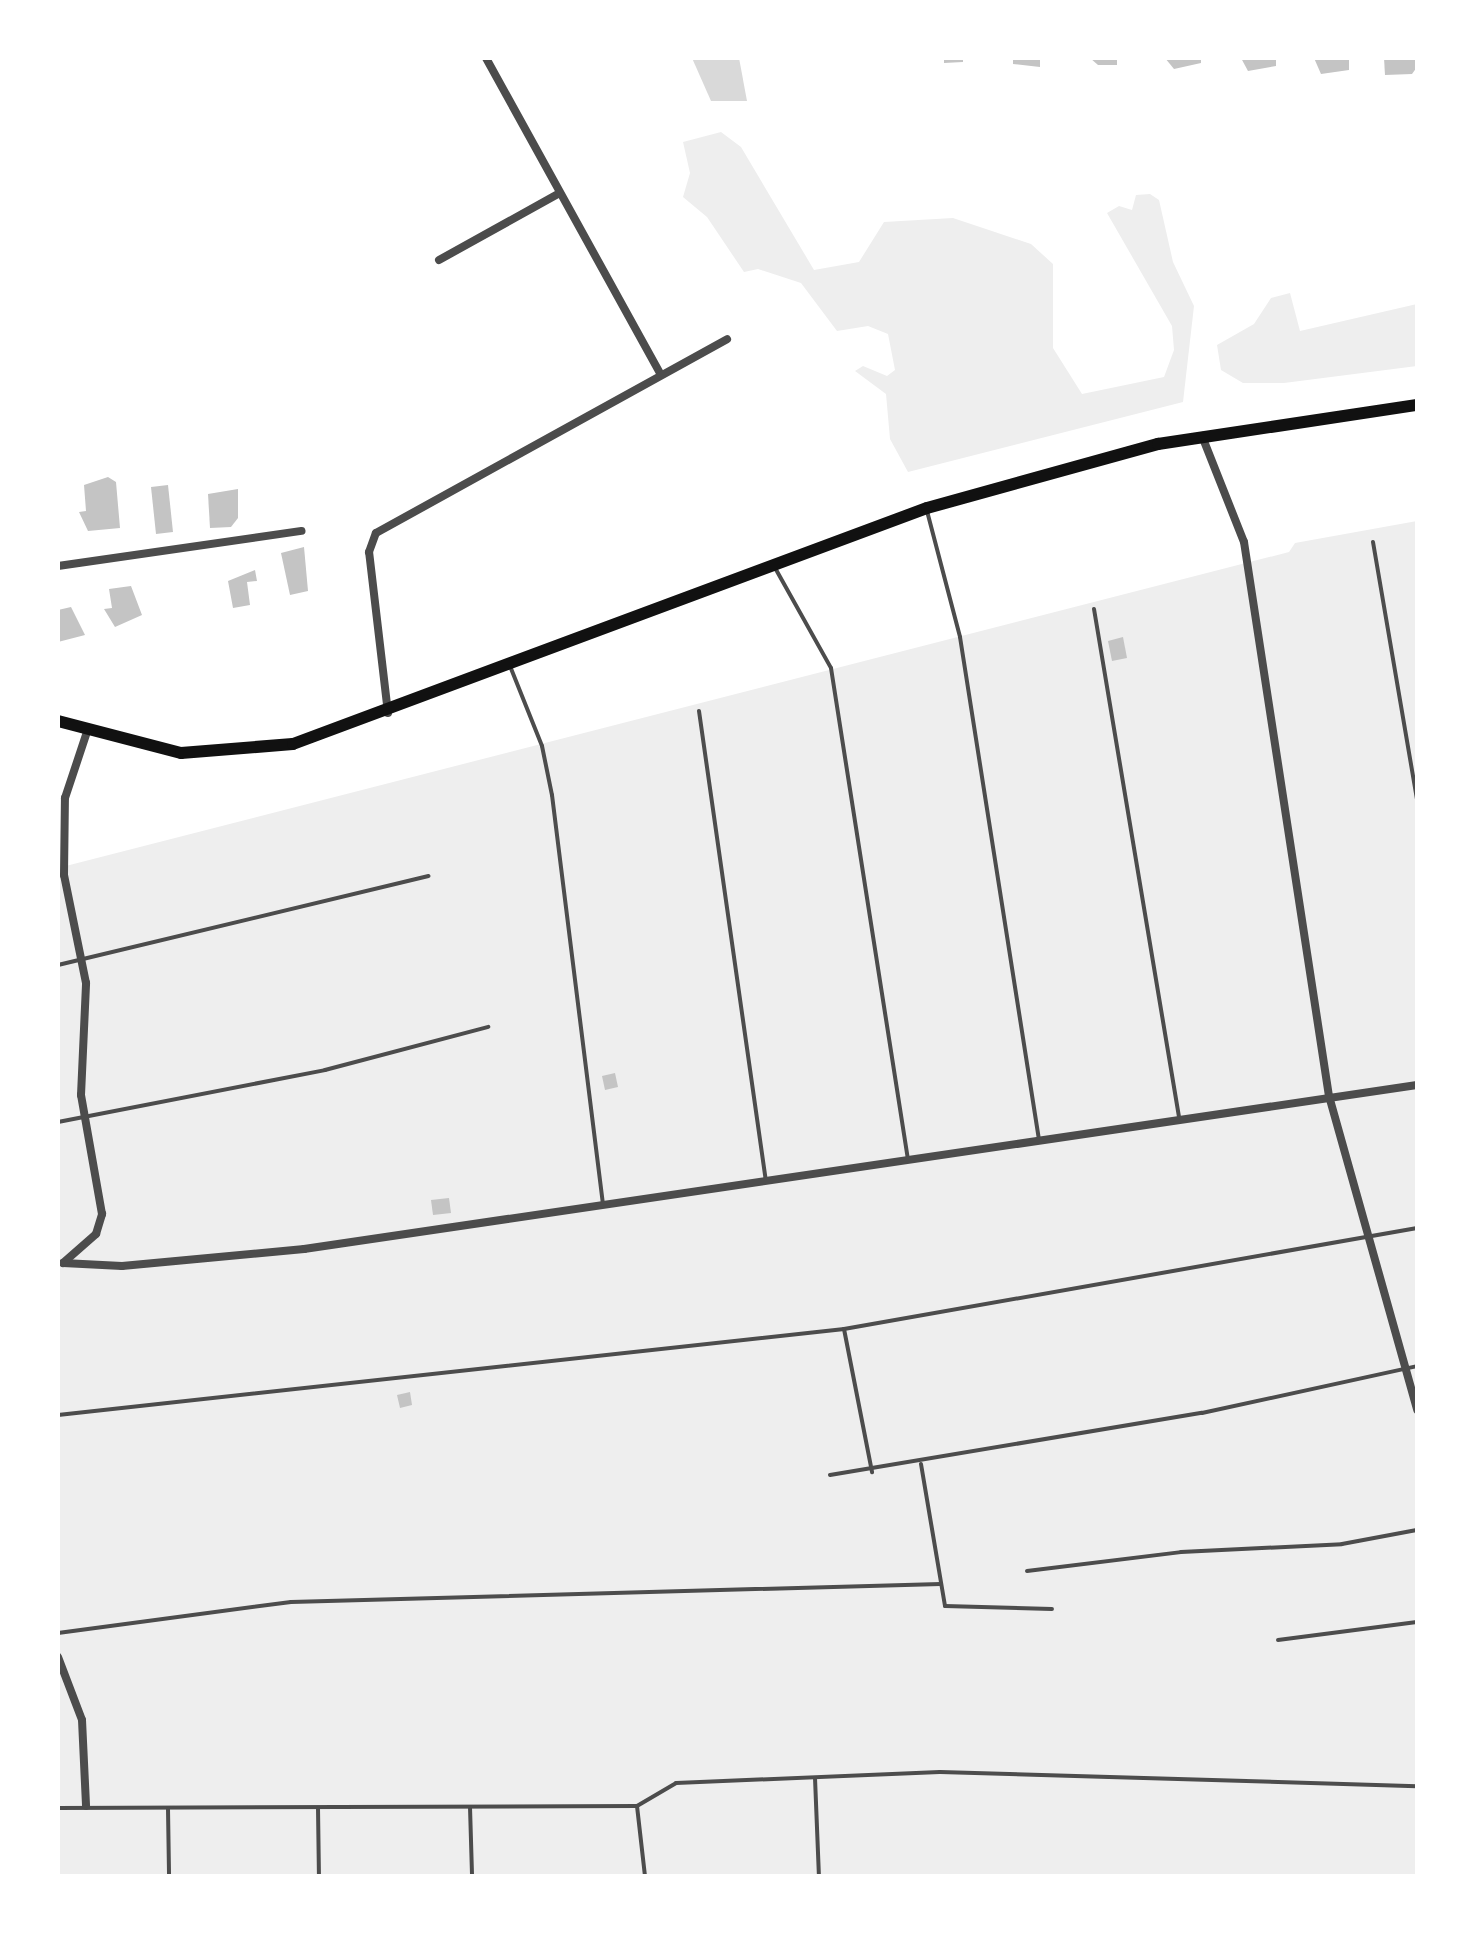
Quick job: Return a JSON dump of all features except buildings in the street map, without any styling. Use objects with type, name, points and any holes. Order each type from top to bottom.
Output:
[{"type":"main road","points":[[58,721],[151,749],[223,754],[293,744],[388,714],[773,564],[927,508],[1201,435],[1417,405]]},
{"type":"street","points":[[486,58],[661,375]]},
{"type":"street","points":[[439,260],[560,193]]},
{"type":"street","points":[[388,714],[369,552],[376,533],[727,339]]},
{"type":"street","points":[[1201,435],[1244,542],[1329,1096],[1365,1235],[1417,1410]]},
{"type":"street","points":[[58,566],[301,531]]},
{"type":"street","points":[[61,1264],[96,1234],[102,1214],[84,1119],[88,1001],[64,875],[65,798],[87,732]]},
{"type":"street","points":[[61,1264],[122,1266],[304,1249],[908,1161],[1179,1117],[1417,1085]]},
{"type":"street","points":[[58,1657],[82,1720],[86,1806]]},
{"type":"lane","points":[[927,508],[960,637],[1039,1141]]},
{"type":"lane","points":[[1373,542],[1417,800]]},
{"type":"lane","points":[[773,564],[820,639],[835,683],[908,1161]]},
{"type":"lane","points":[[1094,609],[1179,1117]]},
{"type":"lane","points":[[510,666],[542,746],[552,795],[603,1206]]},
{"type":"lane","points":[[699,711],[766,1182]]},
{"type":"lane","points":[[58,965],[428,876]]},
{"type":"lane","points":[[58,1122],[325,1070],[488,1027]]},
{"type":"lane","points":[[58,1415],[844,1329],[1417,1228]]},
{"type":"lane","points":[[844,1329],[872,1472]]},
{"type":"lane","points":[[830,1475],[921,1464],[1417,1366]]},
{"type":"lane","points":[[921,1464],[945,1606],[954,1611],[1052,1609]]},
{"type":"lane","points":[[1027,1571],[1181,1552],[1342,1544],[1417,1530]]},
{"type":"lane","points":[[58,1633],[291,1602],[941,1584]]},
{"type":"lane","points":[[1278,1640],[1417,1622]]},
{"type":"lane","points":[[58,1808],[637,1806],[676,1783],[955,1772],[1417,1786]]},
{"type":"lane","points":[[815,1778],[819,1876]]},
{"type":"lane","points":[[637,1806],[645,1876]]},
{"type":"lane","points":[[470,1807],[472,1876]]},
{"type":"lane","points":[[318,1808],[319,1876]]},
{"type":"lane","points":[[168,1809],[169,1876]]},
{"type":"shaded area","points":[[692,58],[739,58],[747,101],[711,101]]},
{"type":"shaded area","points":[[721,132],[741,147],[814,270],[859,262],[884,222],[953,218],[1031,244],[1053,264],[1053,348],[1082,394],[1164,377],[1174,350],[1172,326],[1107,213],[1119,206],[1132,210],[1136,195],[1150,194],[1159,200],[1173,262],[1194,306],[1183,402],[908,472],[890,439],[886,394],[855,371],[863,366],[887,376],[895,370],[888,334],[868,326],[837,331],[801,283],[758,269],[744,272],[707,217],[683,197],[690,173],[683,142]]},
{"type":"shaded area","points":[[1290,293],[1300,331],[1417,304],[1417,366],[1284,383],[1243,383],[1221,370],[1217,345],[1254,324],[1271,298]]},
{"type":"shaded area","points":[[1417,521],[1417,1876],[58,1876],[58,868],[1289,552],[1295,543]]}]
